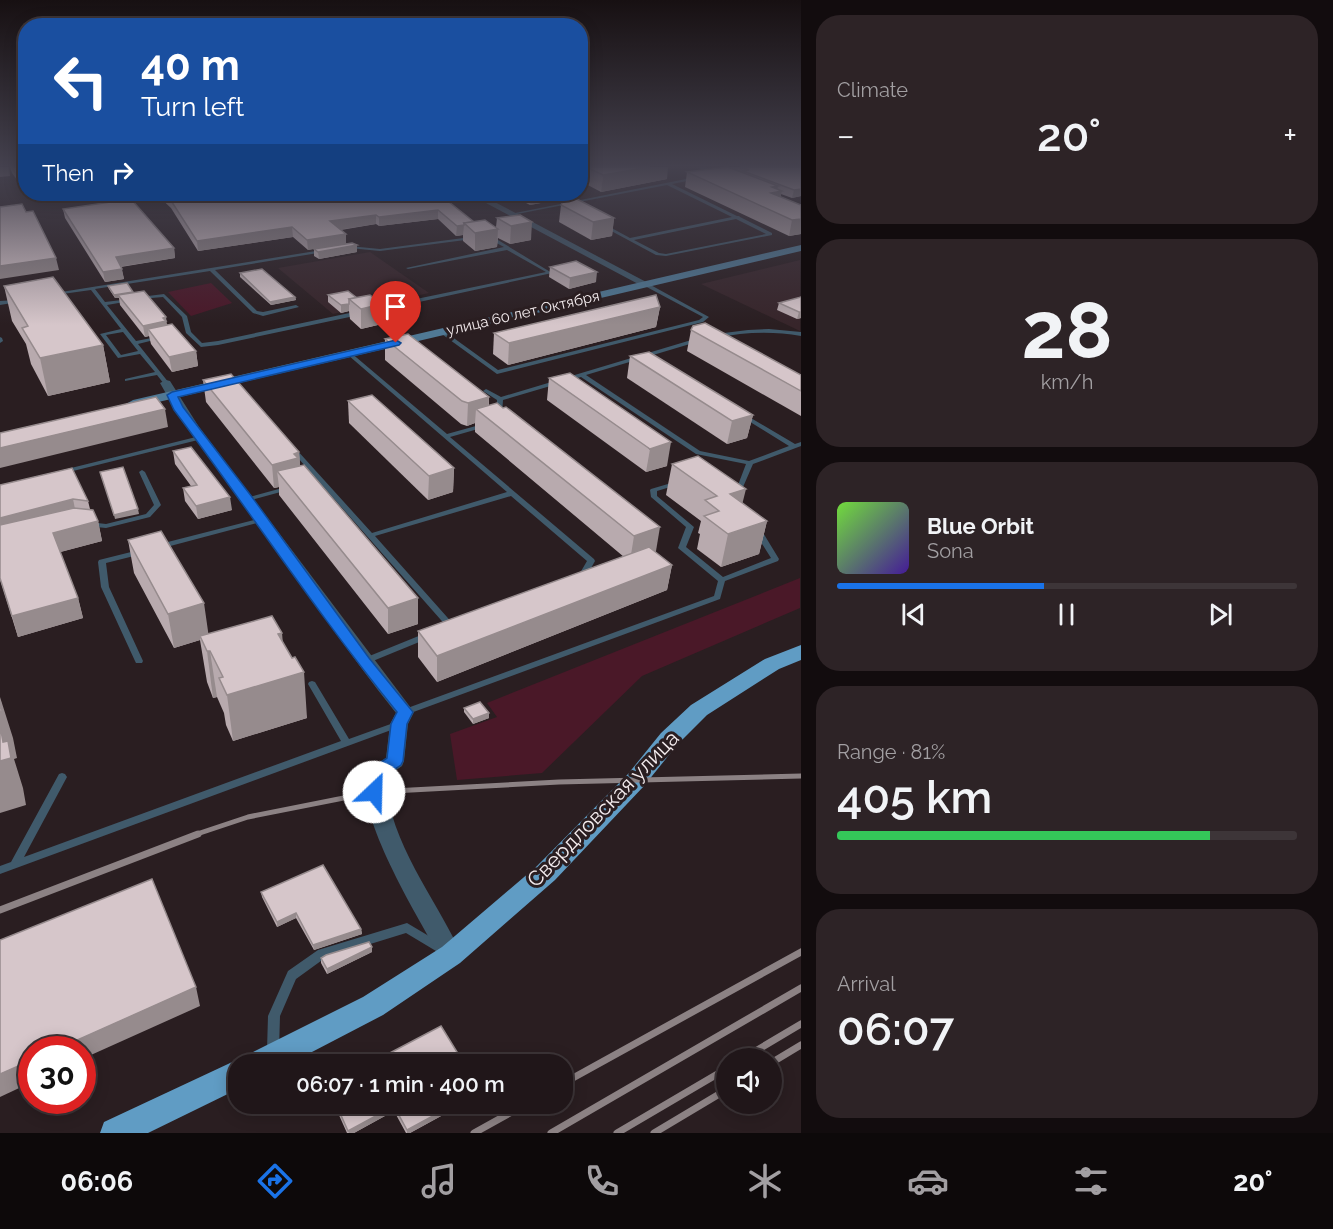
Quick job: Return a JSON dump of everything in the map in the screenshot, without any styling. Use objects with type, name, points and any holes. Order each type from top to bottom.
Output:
[{"type":"highway","name":"Свердловская улица","points":[[279,1054],[373,1006],[451,955],[546,873],[636,780],[669,739],[699,710],[771,664],[801,652]]},
{"type":"highway","points":[[115,1133],[228,1079]]},
{"type":"main road","name":"улица 60 лет Октября","points":[[120,407],[166,384],[350,354],[801,248]]},
{"type":"street","points":[[524,220],[645,284]]},
{"type":"street","points":[[166,384],[178,407],[248,499],[402,718],[395,761],[375,775],[374,792],[384,830],[451,955]]},
{"type":"lane","points":[[630,239],[724,220]]},
{"type":"lane","points":[[600,224],[658,254],[666,255],[770,234],[743,220]]},
{"type":"lane","points":[[528,229],[538,227]]},
{"type":"lane","points":[[104,304],[164,295],[185,317],[188,332],[201,345],[218,344],[550,273],[487,236],[497,234]]},
{"type":"lane","points":[[344,248],[352,246],[380,250],[475,237]]},
{"type":"lane","points":[[408,268],[508,248]]},
{"type":"lane","points":[[51,295],[93,290],[333,249]]},
{"type":"lane","points":[[211,269],[255,312],[262,314],[296,308]]},
{"type":"lane","points":[[442,332],[497,372],[700,321],[706,317],[645,284]]},
{"type":"lane","points":[[93,290],[166,384]]},
{"type":"lane","points":[[0,303],[21,300]]},
{"type":"lane","points":[[124,330],[104,334],[120,357],[142,352]]},
{"type":"lane","points":[[486,390],[500,399],[707,338],[743,330],[801,334]]},
{"type":"lane","points":[[177,334],[188,332]]},
{"type":"lane","points":[[134,343],[166,336]]},
{"type":"lane","points":[[707,338],[717,344]]},
{"type":"lane","points":[[350,354],[591,561],[583,575],[572,579]]},
{"type":"lane","points":[[645,356],[655,362]]},
{"type":"lane","points":[[581,374],[698,453],[750,463],[797,445]]},
{"type":"lane","points":[[127,380],[166,384]]},
{"type":"lane","points":[[498,421],[500,399]]},
{"type":"lane","points":[[734,410],[797,445]]},
{"type":"lane","points":[[447,436],[488,424]]},
{"type":"lane","points":[[55,473],[200,438]]},
{"type":"lane","points":[[291,447],[451,626]]},
{"type":"lane","points":[[734,502],[750,463]]},
{"type":"lane","points":[[78,523],[106,526],[148,516],[158,505],[142,472]]},
{"type":"lane","points":[[309,483],[320,480]]},
{"type":"lane","points":[[688,480],[653,490],[654,497],[690,527],[682,548],[722,580]]},
{"type":"lane","points":[[248,499],[299,485]]},
{"type":"lane","points":[[371,536],[512,493]]},
{"type":"lane","points":[[139,660],[105,587],[102,562],[262,520]]},
{"type":"lane","points":[[722,580],[775,559],[752,522]]},
{"type":"lane","points":[[0,870],[346,743],[402,718],[717,597],[722,580]]},
{"type":"lane","points":[[440,630],[462,621]]},
{"type":"lane","points":[[364,662],[429,635]]},
{"type":"lane","points":[[312,684],[346,743]]},
{"type":"lane","points":[[15,864],[62,777]]},
{"type":"lane","points":[[266,1054],[274,1016],[292,975],[322,954],[407,928],[451,955]]},
{"type":"shaded area","points":[[370,252],[429,293],[333,314],[278,268]]},
{"type":"shaded area","points":[[800,260],[800,331],[701,284]]},
{"type":"shaded area","points":[[211,283],[232,303],[191,316],[168,292]]},
{"type":"shaded area","points":[[800,578],[800,608],[642,676],[542,773],[457,780],[450,734],[497,717],[487,703]]},
{"type":"building","points":[[0,220],[37,220],[56,258],[0,266]]},
{"type":"building","points":[[70,220],[149,220],[174,248],[116,257],[122,269],[103,272]]},
{"type":"building","points":[[183,220],[339,220],[330,221],[346,234],[307,240],[292,227],[197,241]]},
{"type":"building","points":[[450,220],[471,220],[474,222],[464,223],[464,225],[457,226]]},
{"type":"building","points":[[485,220],[498,229],[475,233],[464,223]]},
{"type":"building","points":[[500,220],[528,220],[532,222],[511,226]]},
{"type":"building","points":[[352,243],[357,245],[318,252],[314,249]]},
{"type":"building","points":[[576,261],[597,272],[570,278],[550,267]]},
{"type":"building","points":[[262,269],[295,297],[270,302],[240,273]]},
{"type":"building","points":[[53,277],[103,345],[40,358],[22,328],[28,326],[4,286]]},
{"type":"building","points":[[127,283],[133,292],[114,295],[108,286]]},
{"type":"building","points":[[144,291],[166,317],[163,318],[166,321],[143,326],[118,295]]},
{"type":"building","points":[[348,291],[357,298],[349,299],[349,304],[341,305],[328,295]]},
{"type":"building","points":[[370,295],[382,304],[361,309],[349,299]]},
{"type":"building","points":[[656,295],[660,307],[509,343],[494,333]]},
{"type":"building","points":[[801,297],[801,312],[779,303]]},
{"type":"building","points":[[705,323],[801,375],[801,391],[691,330],[693,326]]},
{"type":"building","points":[[172,324],[196,351],[169,357],[148,329]]},
{"type":"building","points":[[408,334],[489,397],[468,403],[462,401],[385,339]]},
{"type":"building","points":[[649,352],[753,415],[732,421],[630,356]]},
{"type":"building","points":[[570,373],[671,442],[650,449],[549,378]]},
{"type":"building","points":[[231,374],[299,452],[294,454],[298,458],[272,465],[203,380]]},
{"type":"building","points":[[372,395],[454,468],[429,476],[348,401]]},
{"type":"building","points":[[156,397],[165,409],[0,448],[0,433]]},
{"type":"building","points":[[497,403],[503,408],[506,407],[660,527],[634,536],[476,409]]},
{"type":"building","points":[[191,447],[230,497],[196,506],[183,488],[197,485],[173,451]]},
{"type":"building","points":[[698,456],[746,489],[730,494],[767,521],[728,534],[704,516],[719,511],[705,500],[717,496],[672,464]]},
{"type":"building","points":[[304,465],[418,598],[388,608],[277,471]]},
{"type":"building","points":[[123,467],[138,509],[114,515],[100,472]]},
{"type":"building","points":[[72,468],[88,501],[73,499],[0,518],[0,485]]},
{"type":"building","points":[[74,508],[93,510],[98,521],[53,533],[78,598],[12,616],[0,578],[0,525]]},
{"type":"building","points":[[161,531],[204,603],[168,614],[128,540]]},
{"type":"building","points":[[649,547],[672,565],[437,656],[418,631]]},
{"type":"building","points":[[272,616],[282,633],[278,634],[292,658],[295,657],[304,672],[227,695],[219,678],[223,677],[200,636]]},
{"type":"building","points":[[480,702],[489,713],[473,719],[464,708]]},
{"type":"building","points":[[0,725],[3,742],[8,741],[11,758],[0,761]]},
{"type":"building","points":[[323,865],[361,929],[313,945],[296,913],[277,922],[261,892]]},
{"type":"building","points":[[152,879],[196,987],[86,1036],[18,1036],[18,1066],[0,1074],[0,940]]},
{"type":"building","points":[[369,942],[372,947],[327,969],[321,958],[326,955]]},
{"type":"building","points":[[441,1026],[458,1054],[388,1054]]},
{"type":"building","points":[[340,1114],[379,1114],[348,1131]]},
{"type":"building","points":[[398,1114],[437,1114],[407,1130]]},
{"type":"railway","points":[[194,835],[248,817],[374,792],[559,782],[801,776]]},
{"type":"railway","points":[[0,910],[198,834]]},
{"type":"railway","points":[[573,1078],[801,952]]},
{"type":"railway","points":[[551,1133],[801,988]]},
{"type":"railway","points":[[761,1048],[801,1024]]},
{"type":"railway","points":[[782,1056],[801,1045]]},
{"type":"railway","points":[[617,1133],[716,1075]]},
{"type":"railway","points":[[654,1133],[716,1096]]},
{"type":"railway","points":[[474,1133],[508,1114]]},
{"type":"route","points":[[374,792],[375,775],[395,761],[399,724],[405,712],[364,662],[248,499],[200,438],[172,395],[396,343]]}]
